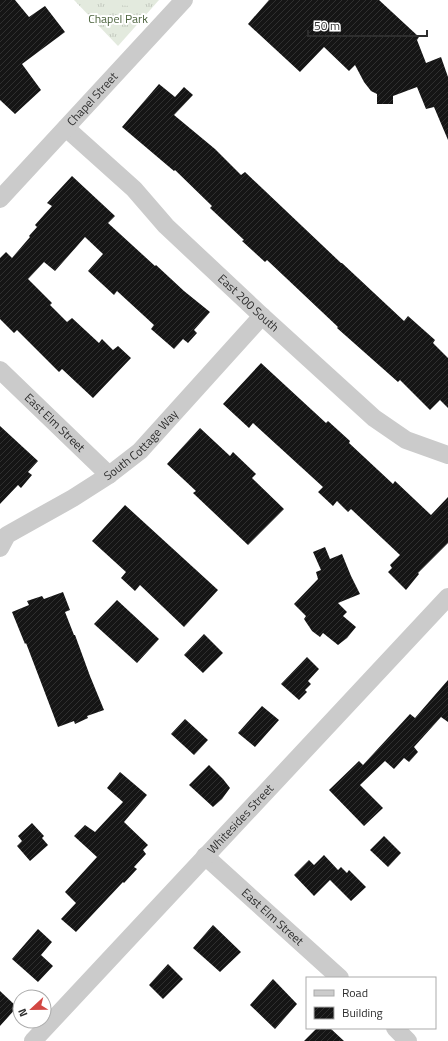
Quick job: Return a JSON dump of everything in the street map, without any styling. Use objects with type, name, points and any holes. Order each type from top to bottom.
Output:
[{"type":"street","name":"Chapel Street","points":[[0,199],[184,0]]},
{"type":"street","name":"East 200 South","points":[[66,128],[134,189],[166,226],[374,418],[406,440],[448,455]]},
{"type":"street","name":"South Cottage Way","points":[[0,548],[8,536],[109,475],[140,451],[262,316]]},
{"type":"street","name":"East Elm Street","points":[[0,370],[109,475]]},
{"type":"street","name":"Whitesides Street","points":[[33,1041],[448,597]]},
{"type":"street","name":"East Elm Street","points":[[205,856],[339,977]]},
{"type":"street","points":[[396,1029],[408,1041]]},
{"type":"green space","name":"Chapel Park","points":[[74,0],[159,0],[118,46]]},
{"type":"green space","points":[[112,0],[135,0],[130,6],[117,5]]},
{"type":"building","points":[[0,0],[15,0],[29,17],[45,6],[65,32],[22,64],[41,90],[15,114],[0,100]]},
{"type":"building","points":[[269,0],[379,0],[419,37],[417,40],[426,63],[441,57],[448,77],[448,140],[434,107],[426,109],[417,87],[393,96],[393,104],[377,104],[377,94],[371,91],[364,82],[355,65],[349,71],[324,47],[300,72],[248,24]]},
{"type":"building","points":[[159,84],[175,97],[184,87],[193,95],[174,115],[215,149],[241,175],[245,172],[404,321],[408,316],[435,340],[433,343],[448,358],[448,408],[440,400],[430,410],[400,380],[398,382],[337,328],[338,327],[267,260],[265,262],[242,241],[244,240],[210,208],[212,206],[175,170],[174,171],[122,127]]},
{"type":"building","points":[[72,176],[115,216],[108,223],[155,266],[156,265],[184,291],[210,312],[194,330],[197,333],[188,343],[183,339],[174,349],[151,329],[154,325],[117,291],[114,295],[88,271],[103,254],[85,237],[55,271],[44,262],[28,279],[52,303],[50,305],[67,322],[72,318],[99,343],[102,339],[113,350],[118,346],[131,358],[93,398],[62,369],[59,372],[17,330],[14,333],[0,319],[0,258],[6,252],[12,258],[37,227],[35,225],[52,206],[47,203]]},
{"type":"building","points":[[261,363],[326,423],[328,421],[350,441],[349,443],[393,484],[395,481],[431,515],[448,497],[448,543],[418,573],[419,574],[406,590],[388,572],[392,568],[390,565],[400,555],[351,509],[348,512],[337,501],[333,506],[318,492],[323,487],[253,423],[249,428],[223,404]]},
{"type":"building","points":[[0,426],[38,461],[28,472],[32,475],[21,488],[18,485],[0,504]]},
{"type":"building","points":[[200,428],[230,456],[233,452],[256,474],[252,478],[284,509],[248,545],[193,493],[196,491],[167,464]]},
{"type":"building","points":[[125,505],[218,590],[184,627],[140,585],[135,591],[121,578],[126,572],[92,541]]},
{"type":"building","points":[[325,547],[330,559],[342,554],[360,594],[338,603],[347,612],[343,616],[356,627],[347,638],[338,645],[323,633],[320,637],[312,631],[304,619],[306,616],[294,604],[318,579],[316,572],[321,570],[313,552]]},
{"type":"building","points":[[63,592],[70,610],[65,612],[104,710],[87,716],[88,718],[75,724],[74,721],[58,727],[26,643],[25,644],[12,612],[29,605],[27,601],[42,596],[44,599]]},
{"type":"building","points":[[117,600],[159,639],[137,663],[94,624]]},
{"type":"building","points":[[204,634],[223,653],[203,673],[184,655]]},
{"type":"building","points":[[307,657],[319,669],[308,681],[311,684],[305,690],[307,692],[299,700],[281,684]]},
{"type":"building","points":[[448,680],[448,722],[441,717],[414,747],[418,752],[409,762],[404,758],[394,769],[385,761],[360,785],[383,808],[364,826],[329,790],[359,761],[363,765],[410,714],[415,718]]},
{"type":"building","points":[[262,706],[279,720],[255,747],[238,733]]},
{"type":"building","points":[[185,719],[208,740],[194,755],[171,734]]},
{"type":"building","points":[[209,765],[230,788],[222,799],[213,807],[189,785]]},
{"type":"building","points":[[120,772],[147,795],[124,822],[148,845],[143,850],[146,854],[134,867],[137,869],[76,932],[61,919],[76,903],[65,892],[97,857],[74,836],[85,825],[95,832],[123,802],[107,788]]},
{"type":"building","points":[[32,823],[44,836],[42,838],[48,845],[30,861],[17,846],[22,841],[18,836]]},
{"type":"building","points":[[384,836],[401,853],[388,867],[370,850]]},
{"type":"building","points":[[324,855],[338,870],[341,867],[347,873],[349,870],[366,887],[351,901],[330,880],[314,896],[294,875],[309,860],[314,865]]},
{"type":"building","points":[[213,925],[241,952],[220,972],[193,948]]},
{"type":"building","points":[[38,929],[52,942],[41,955],[53,966],[38,982],[12,959]]},
{"type":"building","points":[[168,964],[183,979],[163,999],[149,985]]},
{"type":"building","points":[[273,979],[297,1004],[275,1029],[250,1005]]},
{"type":"building","points":[[0,991],[12,1002],[12,1013],[0,1026]]},
{"type":"building","points":[[316,1029],[331,1029],[344,1041],[304,1041]]}]
